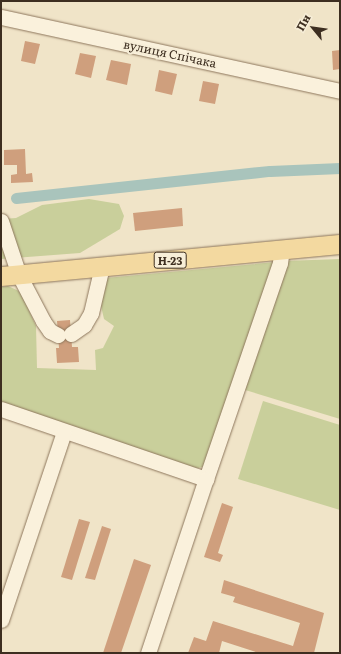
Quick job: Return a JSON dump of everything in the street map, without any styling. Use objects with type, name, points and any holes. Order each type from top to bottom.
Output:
[{"type":"main road","name":"Н-23","points":[[10,276],[340,244]]},
{"type":"street","name":"вулиця Спічака","points":[[1,17],[340,91]]},
{"type":"street","points":[[1,221],[10,276],[50,331],[65,335],[84,325],[91,313],[102,266]]},
{"type":"street","points":[[148,653],[280,263],[282,250]]},
{"type":"street","points":[[1,409],[64,432],[206,479]]},
{"type":"street","points":[[1,620],[64,432]]},
{"type":"green space","points":[[89,199],[119,204],[124,216],[120,229],[80,253],[1,259],[1,219],[16,218],[42,205]]},
{"type":"green space","points":[[340,259],[340,419],[242,389],[285,261]]},
{"type":"green space","points":[[276,262],[205,466],[195,469],[1,406],[1,287],[8,286],[21,292],[36,326],[37,368],[96,370],[95,350],[103,348],[114,326],[104,319],[101,306],[106,278]]},
{"type":"green space","points":[[263,401],[340,425],[340,510],[238,479]]},
{"type":"building","points":[[25,41],[40,44],[35,64],[21,61]]},
{"type":"building","points":[[340,50],[340,69],[333,70],[332,51]]},
{"type":"building","points":[[80,53],[96,56],[91,78],[75,74]]},
{"type":"building","points":[[111,60],[131,64],[127,85],[106,80]]},
{"type":"building","points":[[159,70],[177,74],[172,95],[155,91]]},
{"type":"building","points":[[203,81],[219,84],[215,104],[199,101]]},
{"type":"building","points":[[25,149],[26,174],[32,173],[33,182],[11,183],[11,175],[17,174],[17,165],[4,165],[4,150]]},
{"type":"building","points":[[182,208],[183,226],[135,231],[133,213]]},
{"type":"building","points":[[70,320],[72,347],[78,347],[79,362],[57,363],[56,348],[59,348],[57,321]]},
{"type":"building","points":[[222,503],[233,507],[218,553],[223,555],[220,562],[204,557]]},
{"type":"building","points":[[79,519],[90,522],[72,580],[61,577]]},
{"type":"building","points":[[102,526],[111,529],[95,580],[85,578]]},
{"type":"building","points":[[134,559],[151,565],[121,653],[103,653]]},
{"type":"building","points":[[224,580],[324,613],[314,653],[259,653],[222,641],[219,653],[188,653],[194,637],[206,641],[213,621],[293,646],[300,623],[233,602],[235,597],[221,593]]},
{"type":"waterway","points":[[16,198],[270,171],[340,168]]}]
